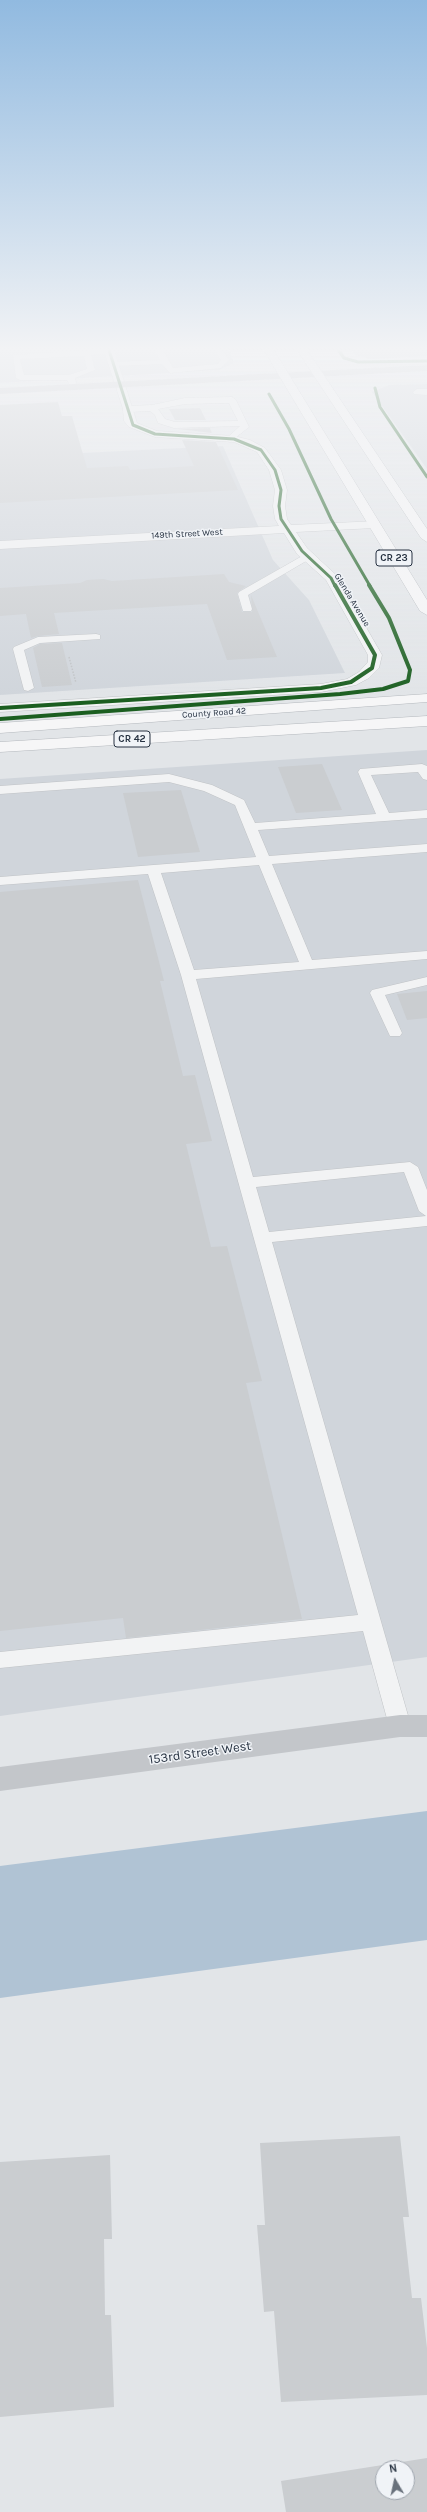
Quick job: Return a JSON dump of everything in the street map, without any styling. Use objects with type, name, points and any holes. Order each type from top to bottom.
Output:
[{"type":"highway","name":"CR 23","points":[[338,464],[427,611]]},
{"type":"highway","points":[[378,464],[427,538]]},
{"type":"highway","name":"County Road 42","points":[[0,728],[427,698]]},
{"type":"highway","name":"County Road 42","points":[[0,747],[427,721]]},
{"type":"street","points":[[271,464],[275,470],[281,490],[279,506],[284,524]]},
{"type":"street","name":"149th Street West","points":[[0,545],[284,524],[374,524]]},
{"type":"street","name":"Glenda Avenue","points":[[0,708],[321,688],[352,682],[364,675],[372,668],[375,655],[331,578],[308,557],[284,524]]},
{"type":"street","name":"153rd Street West","points":[[400,1726],[427,1718]]},
{"type":"street","name":"153rd Street West","points":[[0,1779],[400,1726],[427,1726]]},
{"type":"lane","points":[[247,609],[243,594],[308,557]]},
{"type":"lane","points":[[28,688],[18,649],[38,640],[96,637]]},
{"type":"lane","points":[[384,817],[364,772],[422,768],[427,776]]},
{"type":"lane","points":[[0,790],[169,778],[208,788],[240,803],[307,965]]},
{"type":"lane","points":[[250,827],[427,814]]},
{"type":"lane","points":[[0,881],[427,848]]},
{"type":"lane","points":[[153,869],[188,975],[400,1726]]},
{"type":"lane","points":[[188,975],[427,955]]},
{"type":"lane","points":[[395,1033],[377,993],[427,981]]},
{"type":"lane","points":[[247,1183],[410,1167],[420,1175],[427,1211]]},
{"type":"lane","points":[[262,1238],[427,1221]]},
{"type":"lane","points":[[0,1660],[370,1622]]},
{"type":"path","points":[[68,651],[77,689]]},
{"type":"shaded area","points":[[0,464],[231,464],[273,560],[309,600],[345,673],[0,695]]},
{"type":"shaded area","points":[[427,750],[427,1657],[0,1716],[0,779]]},
{"type":"water","points":[[427,1811],[427,1940],[0,1998],[0,1866]]},
{"type":"building","points":[[0,464],[86,464],[87,468],[128,466],[130,470],[194,466],[193,464],[226,464],[238,490],[0,503]]},
{"type":"building","points":[[224,574],[229,582],[246,586],[237,593],[242,612],[252,612],[251,595],[277,657],[227,660],[207,604],[54,613],[59,634],[31,638],[26,614],[0,616],[0,588],[80,583],[87,580],[103,579],[112,581]]},
{"type":"building","points":[[62,643],[72,685],[42,687],[33,648],[40,644]]},
{"type":"building","points":[[322,764],[342,810],[296,813],[278,767]]},
{"type":"building","points":[[181,790],[200,852],[138,857],[123,793]]},
{"type":"building","points":[[138,880],[164,981],[160,981],[183,1076],[195,1075],[212,1141],[186,1144],[211,1247],[227,1246],[262,1381],[246,1383],[302,1619],[126,1638],[123,1618],[0,1631],[0,892]]},
{"type":"building","points":[[427,991],[427,1018],[407,1020],[397,994]]},
{"type":"building","points":[[400,2136],[409,2217],[403,2217],[412,2298],[421,2298],[427,2348],[427,2395],[281,2402],[274,2311],[264,2312],[257,2225],[265,2225],[260,2143]]},
{"type":"building","points":[[110,2155],[112,2239],[104,2239],[105,2315],[111,2315],[114,2407],[0,2417],[0,2162]]},
{"type":"building","points":[[427,2458],[427,2512],[286,2512],[281,2481],[375,2466],[375,2500],[415,2500],[414,2460]]},
{"type":"cycle path","points":[[0,708],[321,688],[351,682],[364,675],[372,668],[375,662],[375,655],[331,578],[302,551],[281,519],[279,506],[281,490],[275,470],[271,464]]},
{"type":"cycle path","points":[[0,719],[340,694],[383,689],[408,681],[410,670],[389,618],[331,519],[305,464]]},
{"type":"cycle path","points":[[418,464],[427,477]]}]
